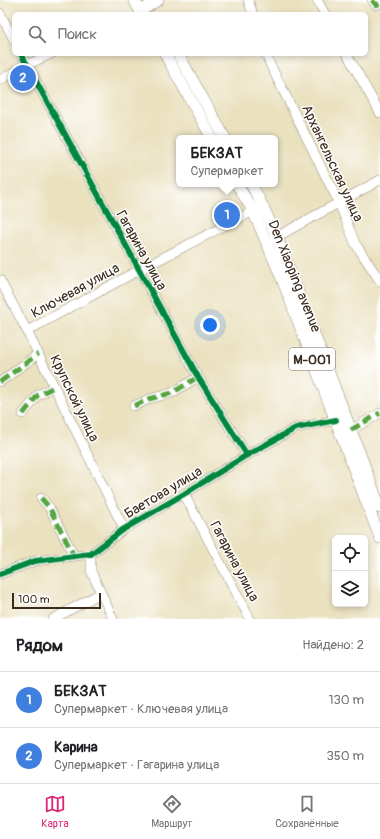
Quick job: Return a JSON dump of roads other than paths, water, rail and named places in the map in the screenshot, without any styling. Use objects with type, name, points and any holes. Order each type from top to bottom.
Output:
[{"type":"main road","points":[[134,0],[139,12]]},
{"type":"main road","points":[[141,12],[153,5]]},
{"type":"main road","points":[[166,56],[210,135]]},
{"type":"main road","points":[[179,56],[222,135]]},
{"type":"main road","name":"Den Xiaoping avenue","points":[[240,187],[272,240],[351,430],[380,508]]},
{"type":"main road","name":"Den Xiaoping avenue","points":[[253,187],[263,206],[281,276],[380,538]]},
{"type":"street","points":[[248,0],[251,12]]},
{"type":"street","points":[[317,0],[324,12]]},
{"type":"street","points":[[372,0],[376,5],[380,3]]},
{"type":"street","points":[[0,13],[12,36]]},
{"type":"street","name":"Гагарина улица","points":[[22,56],[198,378],[247,455]]},
{"type":"street","points":[[0,80],[47,56]]},
{"type":"street","name":"Архангельская улица","points":[[267,56],[339,203],[355,243],[380,281]]},
{"type":"street","points":[[348,56],[380,113]]},
{"type":"street","points":[[272,240],[380,180]]},
{"type":"street","name":"Ключевая улица","points":[[27,331],[139,270],[263,206]]},
{"type":"street","name":"Крупской улица","points":[[0,280],[27,331],[124,530]]},
{"type":"street","points":[[0,382],[38,354]]},
{"type":"street","points":[[134,406],[149,399],[172,393],[198,378]]},
{"type":"street","points":[[23,414],[38,395],[54,387]]},
{"type":"street","points":[[351,430],[380,413]]},
{"type":"street","name":"Баетова улица","points":[[0,574],[35,561],[90,554],[124,530],[247,455],[296,428],[336,420]]},
{"type":"street","name":"Гагарина улица","points":[[184,494],[250,619]]},
{"type":"street","points":[[40,498],[49,507],[74,556]]},
{"type":"street","points":[[90,554],[91,571],[113,619]]},
{"type":"street","points":[[53,619],[101,593]]},
{"type":"place","name":"Карина","points":[[23,78]]},
{"type":"place","name":"БЕКЗАТ","points":[[227,215]]}]
